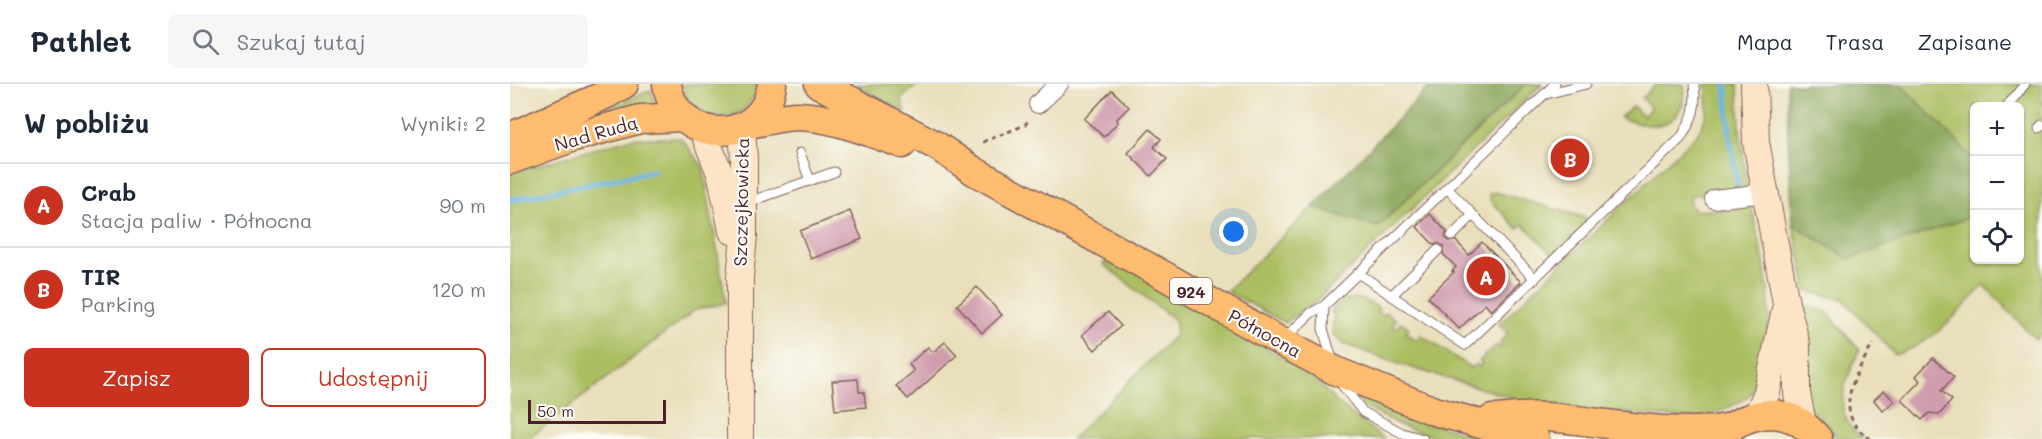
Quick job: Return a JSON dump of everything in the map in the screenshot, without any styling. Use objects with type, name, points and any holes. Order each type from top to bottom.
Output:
[{"type":"main road","name":"Nad Rudą","points":[[510,137],[607,94],[624,84]]},
{"type":"main road","points":[[667,84],[672,102],[693,123]]},
{"type":"main road","points":[[744,125],[763,109],[772,84]]},
{"type":"main road","name":"Północna","points":[[819,84],[938,146],[974,171],[1336,371],[1425,407],[1535,439]]},
{"type":"main road","name":"924","points":[[1755,84],[1756,142],[1786,303],[1797,345],[1797,393],[1810,432]]},
{"type":"main road","name":"Północna","points":[[744,125],[798,116],[836,122],[974,171]]},
{"type":"main road","name":"Nad Rudą","points":[[510,160],[574,137],[639,120],[693,123]]},
{"type":"main road","name":"924","points":[[693,123],[720,131],[744,125]]},
{"type":"main road","name":"Szczejkowicka","points":[[693,123],[721,176],[740,277]]},
{"type":"main road","name":"Szczejkowicka","points":[[740,439],[740,277],[744,236],[744,125]]},
{"type":"main road","name":"924","points":[[1757,415],[1767,392],[1786,303]]},
{"type":"main road","name":"924","points":[[1727,433],[1757,415],[1781,414],[1810,432]]},
{"type":"main road","name":"Północna","points":[[1473,420],[1545,416],[1689,434],[1727,433]]},
{"type":"street","points":[[1038,104],[1059,84]]},
{"type":"street","points":[[1714,199],[1765,193]]},
{"type":"lane","points":[[1281,342],[1311,313],[1324,306],[1555,84]]},
{"type":"lane","points":[[1544,95],[1586,84]]},
{"type":"lane","points":[[1358,273],[1465,345],[1681,138],[1692,120],[1696,99],[1694,84]]},
{"type":"lane","points":[[2010,102],[2025,84]]},
{"type":"lane","points":[[800,153],[810,181]]},
{"type":"lane","points":[[744,203],[834,172]]},
{"type":"lane","points":[[1447,188],[1535,279]]},
{"type":"lane","points":[[1452,236],[1473,215]]},
{"type":"lane","points":[[1391,296],[1438,250]]},
{"type":"lane","points":[[1324,306],[1323,329],[1340,382],[1363,412],[1402,433],[1423,439]]},
{"type":"path","points":[[982,142],[1025,125],[1038,104]]},
{"type":"path","points":[[1871,439],[1863,434],[1848,414],[1850,392],[1856,374],[1873,344]]},
{"type":"green space","points":[[682,84],[758,84],[752,100],[743,109],[721,116],[712,115],[696,107],[685,93]]},
{"type":"green space","points":[[855,84],[918,84],[901,99],[906,112]]},
{"type":"green space","points":[[1432,84],[1526,84],[1377,227],[1313,207]]},
{"type":"green space","points":[[1526,84],[1542,84],[1309,308],[1305,308],[1285,323],[1227,291],[1313,207],[1378,227]]},
{"type":"green space","points":[[1656,84],[1684,84],[1682,106],[1674,117],[1662,124],[1650,125],[1620,118],[1633,106],[1643,116],[1651,108],[1642,98]]},
{"type":"green space","points":[[1705,84],[1738,84],[1747,186],[1741,192],[1691,195],[1690,206],[1696,211],[1751,206],[1769,299],[1766,344],[1757,383],[1747,397],[1726,409],[1697,419],[1523,404],[1520,400],[1399,364],[1344,344],[1334,336],[1332,331],[1334,316],[1331,312],[1348,299],[1360,299],[1379,308],[1377,311],[1383,315],[1386,312],[1396,320],[1392,326],[1396,328],[1401,322],[1409,328],[1406,333],[1417,340],[1421,335],[1471,368],[1476,364],[1479,367],[1482,364],[1479,361],[1497,345],[1500,348],[1502,345],[1500,342],[1508,334],[1499,324],[1697,134],[1704,122],[1707,110]]},
{"type":"green space","points":[[1787,84],[1900,84],[1970,155],[1970,217],[1849,259],[1793,224]]},
{"type":"green space","points":[[1900,84],[2042,84],[2042,333],[2036,340],[1984,285],[1954,317],[1933,335],[1909,350],[1895,355],[1843,299],[1807,291],[1793,224],[1849,259],[1970,217],[1970,264],[2024,264],[2024,102],[1970,102],[1970,155]]},
{"type":"green space","points":[[651,90],[656,106],[572,124]]},
{"type":"green space","points":[[633,138],[681,138],[703,167],[726,303],[695,310],[528,439],[510,439],[510,173]]},
{"type":"green space","points":[[1495,192],[1586,218],[1588,222],[1554,256],[1523,224],[1518,229],[1490,200],[1489,194]]},
{"type":"green space","points":[[1112,258],[1201,308],[1312,376],[1336,402],[1384,439],[1072,439],[1175,335],[1176,321],[1103,264]]},
{"type":"green space","points":[[1809,306],[1828,313],[1859,350],[1845,386],[1843,408],[1852,429],[1863,439],[1837,439],[1830,427],[1806,406],[1801,313]]},
{"type":"green space","points":[[1353,395],[1413,419],[1489,439],[1440,439],[1399,425],[1363,406]]},
{"type":"building","points":[[1112,90],[1129,107],[1104,137],[1084,119]]},
{"type":"building","points":[[1150,129],[1161,139],[1154,147],[1167,159],[1151,176],[1128,153]]},
{"type":"building","points":[[850,211],[862,239],[811,259],[800,231]]},
{"type":"building","points":[[1430,214],[1447,232],[1445,237],[1448,241],[1456,241],[1469,255],[1482,242],[1521,282],[1491,311],[1485,304],[1459,329],[1428,297],[1454,272],[1452,271],[1456,267],[1443,254],[1443,246],[1439,243],[1434,245],[1417,227]]},
{"type":"building","points":[[977,287],[1002,315],[982,333],[957,305]]},
{"type":"building","points":[[1108,312],[1121,326],[1095,350],[1082,335]]},
{"type":"building","points":[[945,342],[957,355],[908,399],[896,386],[914,371],[909,364],[928,347],[933,352]]},
{"type":"building","points":[[1933,358],[1954,377],[1941,391],[1952,400],[1940,414],[1929,413],[1922,420],[1902,400],[1920,381],[1916,376]]},
{"type":"building","points":[[858,379],[859,392],[864,392],[866,407],[835,410],[832,381]]},
{"type":"building","points":[[1884,390],[1894,401],[1883,411],[1874,400]]},
{"type":"waterway","points":[[1726,84],[1730,137],[1738,187]]},
{"type":"waterway","points":[[510,200],[654,171]]},
{"type":"place","name":"TIR","points":[[1570,158]]},
{"type":"place","name":"Crab","points":[[1486,276]]}]
